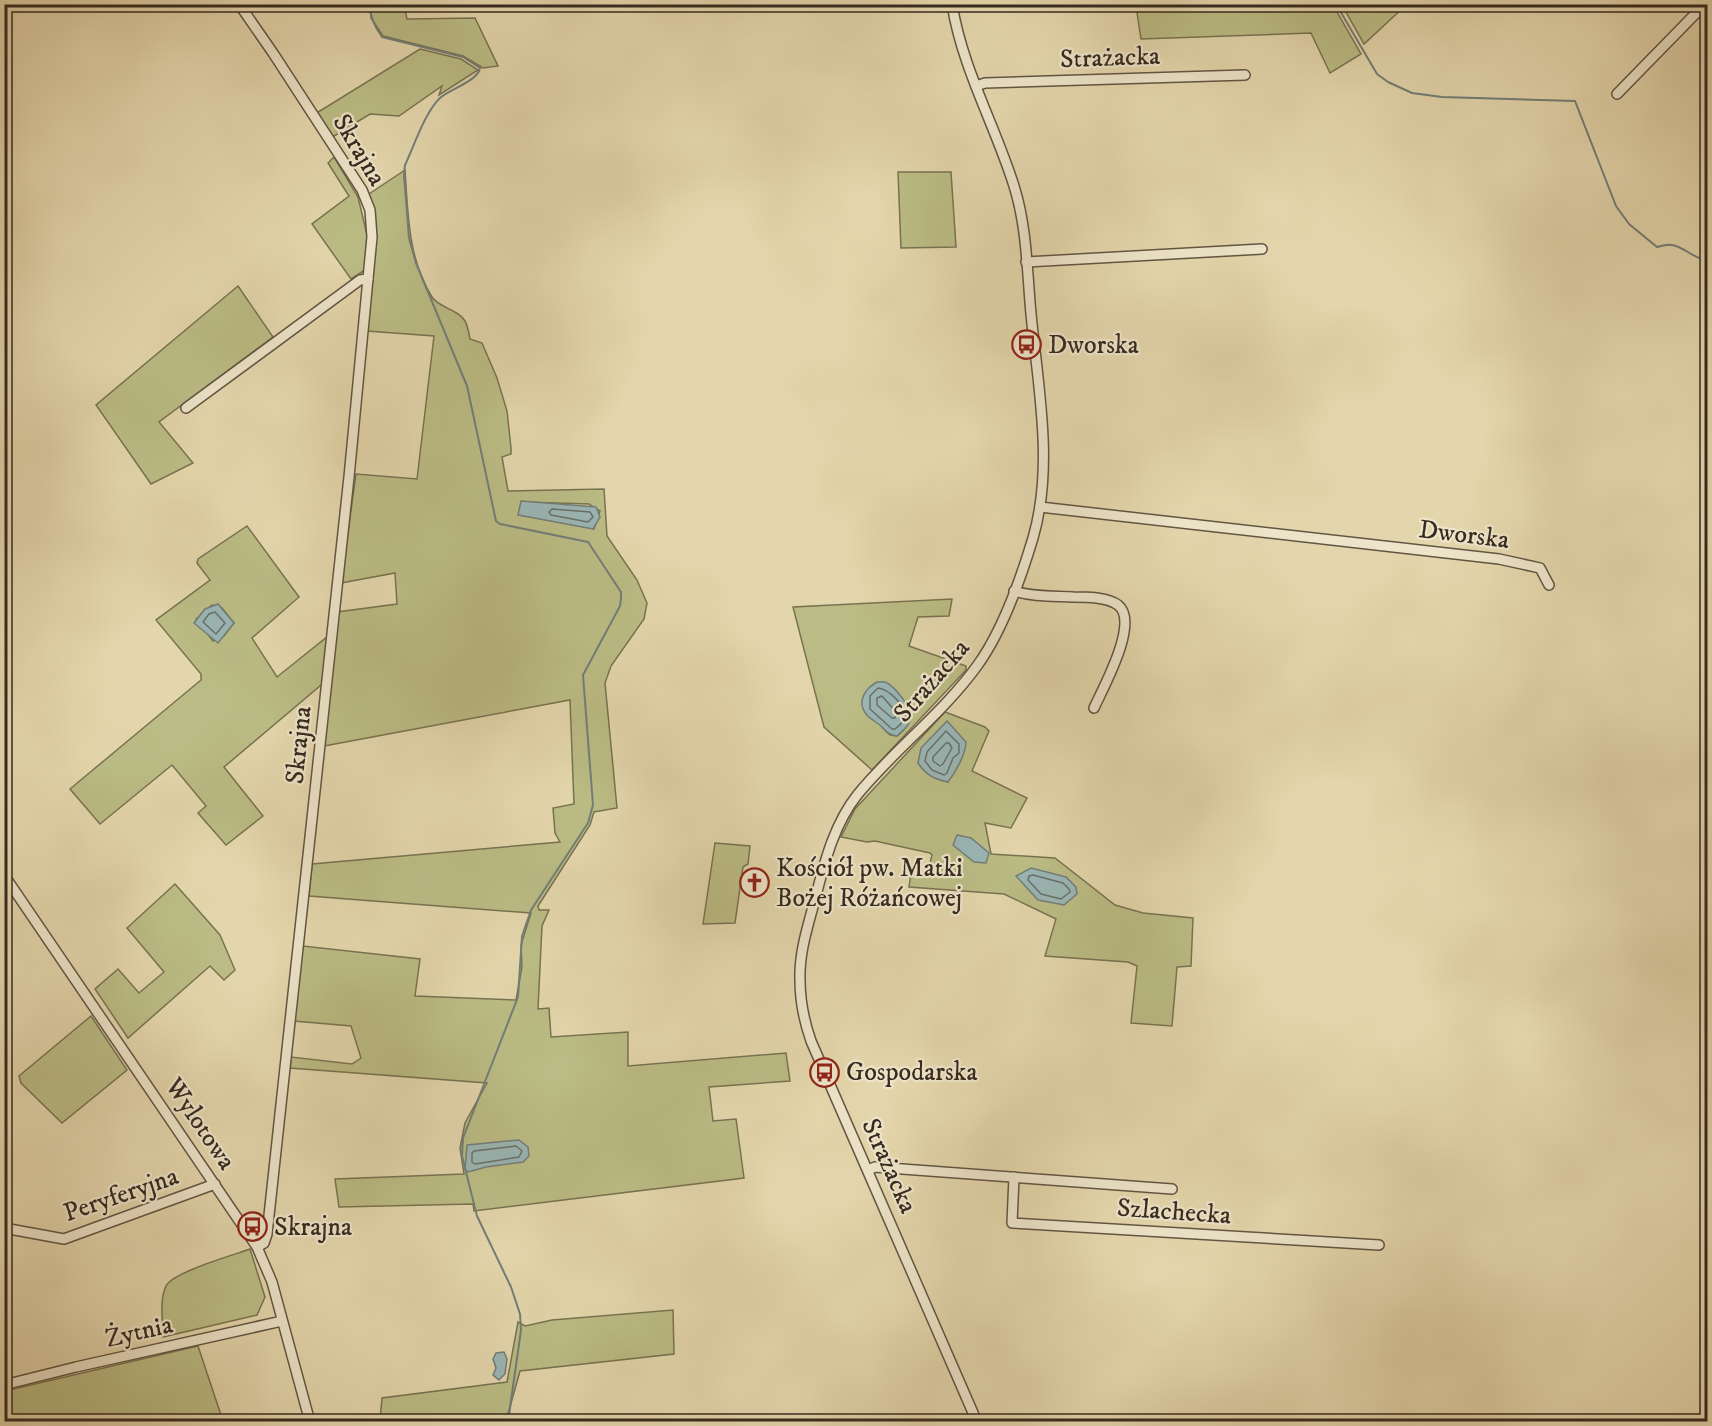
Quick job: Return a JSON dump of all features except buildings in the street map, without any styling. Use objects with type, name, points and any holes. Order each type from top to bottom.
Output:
[{"type":"street","name":"Skrajna","points":[[239,4],[362,190],[370,210],[372,237],[348,489],[282,1106],[267,1234],[264,1243],[257,1247]]},
{"type":"street","name":"Strażacka","points":[[952,4],[962,49],[1015,189],[1023,224],[1043,450],[1044,479],[1040,507],[1030,549],[1014,591],[995,637],[975,669],[865,787],[846,812],[830,847],[805,938],[800,979],[805,1021],[815,1050],[977,1422]]},
{"type":"street","points":[[1617,94],[1705,4]]},
{"type":"street","name":"Strażacka","points":[[976,86],[985,83],[1245,75]]},
{"type":"street","points":[[1026,262],[1262,249]]},
{"type":"street","points":[[186,408],[360,280],[368,279]]},
{"type":"street","name":"Dworska","points":[[1040,507],[1499,559],[1540,568],[1549,585]]},
{"type":"street","points":[[1014,591],[1111,601],[1123,610],[1126,621],[1122,639],[1094,708]]},
{"type":"street","name":"Wylotowa","points":[[4,875],[257,1247],[269,1275],[310,1422]]},
{"type":"street","points":[[868,1170],[874,1167],[1172,1189]]},
{"type":"street","name":"Szlachecka","points":[[1014,1177],[1012,1223],[1379,1245]]},
{"type":"street","name":"Peryferyjna","points":[[4,1228],[64,1239],[215,1184]]},
{"type":"street","name":"Żytnia","points":[[4,1385],[282,1321]]},
{"type":"green space","points":[[371,5],[404,5],[407,19],[475,18],[498,66],[483,68],[463,56],[383,36],[371,18]]},
{"type":"green space","points":[[1333,5],[1361,54],[1330,73],[1311,33],[1141,39],[1136,6]]},
{"type":"green space","points":[[1342,5],[1406,5],[1364,44]]},
{"type":"green space","points":[[420,49],[461,59],[478,70],[439,95],[442,86],[399,116],[370,114],[331,138],[315,114]]},
{"type":"green space","points":[[334,157],[358,197],[367,235],[365,270],[351,279],[312,224],[349,196],[328,163]]},
{"type":"green space","points":[[405,170],[411,235],[424,282],[435,301],[462,317],[467,325],[470,339],[482,343],[497,378],[507,411],[511,448],[511,454],[502,457],[508,491],[604,489],[607,536],[637,580],[647,603],[644,619],[611,666],[605,683],[617,808],[594,812],[590,825],[538,906],[539,910],[549,910],[542,926],[538,1009],[549,1008],[551,1037],[628,1032],[628,1066],[786,1053],[790,1081],[709,1087],[713,1121],[736,1119],[744,1178],[474,1211],[473,1204],[339,1207],[335,1179],[464,1174],[460,1148],[465,1123],[487,1083],[290,1068],[291,1057],[352,1064],[361,1058],[351,1026],[294,1021],[303,946],[420,959],[415,996],[516,1000],[522,967],[521,945],[531,913],[309,896],[312,864],[560,842],[555,833],[553,808],[574,804],[570,700],[324,746],[329,684],[320,686],[224,767],[263,816],[226,845],[198,813],[206,806],[172,765],[100,824],[70,789],[201,680],[201,674],[156,620],[210,580],[197,563],[198,559],[247,526],[299,597],[252,638],[277,677],[328,636],[337,612],[397,604],[395,573],[341,583],[356,474],[417,479],[434,336],[367,331],[372,232],[363,198]],"holes":[[[522,502],[589,504],[600,511],[594,529],[519,515]],[[212,605],[222,608],[234,623],[224,636],[213,641],[196,619]]]},
{"type":"green space","points":[[898,172],[951,172],[956,247],[901,248]]},
{"type":"green space","points":[[238,286],[273,337],[159,422],[193,463],[151,484],[96,405]]},
{"type":"green space","points":[[952,599],[949,616],[918,617],[909,646],[966,666],[966,670],[872,770],[824,727],[793,607]],"holes":[[[909,707],[910,716],[904,730],[897,736],[890,735],[883,728]]]},
{"type":"green space","points":[[945,712],[985,727],[989,731],[972,771],[1027,798],[1011,828],[985,823],[991,854],[1055,858],[1115,905],[1143,913],[1193,918],[1191,966],[1177,967],[1172,1026],[1131,1023],[1137,966],[1128,962],[1045,956],[1056,919],[1004,894],[909,887],[911,873],[927,875],[932,855],[875,841],[867,842],[841,837],[855,809]],"holes":[[[947,722],[948,782],[931,776],[918,763],[926,745]]]},
{"type":"green space","points":[[715,843],[750,846],[748,864],[743,867],[735,923],[703,924]]},
{"type":"green space","points":[[175,884],[220,935],[235,970],[224,980],[210,966],[128,1038],[95,989],[118,969],[139,993],[164,972],[127,928]]},
{"type":"green space","points":[[91,1016],[127,1070],[62,1123],[21,1083],[19,1076]]},
{"type":"green space","points":[[250,1249],[265,1297],[257,1315],[163,1337],[162,1311],[166,1286],[191,1270]]},
{"type":"green space","points":[[673,1310],[674,1354],[520,1371],[506,1421],[380,1421],[382,1398],[507,1382],[518,1322],[525,1326],[552,1320]]},
{"type":"green space","points":[[198,1346],[222,1418],[212,1422],[5,1421],[5,1391]]},
{"type":"water","points":[[521,501],[596,507],[600,517],[593,529],[518,515]]},
{"type":"water","points":[[218,604],[234,623],[218,643],[194,623],[205,609]]},
{"type":"water","points":[[877,682],[890,685],[902,698],[911,714],[906,728],[897,736],[892,735],[867,716],[863,709],[864,695]]},
{"type":"water","points":[[947,721],[966,742],[960,762],[948,782],[931,776],[918,763],[921,748]]},
{"type":"water","points":[[957,835],[971,838],[989,853],[986,863],[974,862],[953,845]]},
{"type":"water","points":[[1031,868],[1066,877],[1076,887],[1077,894],[1064,905],[1038,900],[1016,876]]},
{"type":"water","points":[[519,1140],[528,1147],[529,1156],[523,1162],[468,1172],[465,1169],[467,1145]]},
{"type":"water","points":[[504,1352],[507,1359],[505,1374],[499,1380],[493,1375],[496,1368],[493,1359],[496,1353]]},
{"type":"waterway","points":[[369,4],[373,21],[382,37],[463,57],[480,68],[474,77],[440,98],[435,104],[416,139],[405,165],[404,175],[409,238],[416,263],[467,386],[496,521],[500,524],[588,542],[621,592],[620,606],[583,675],[593,805],[588,823],[531,910],[522,936],[518,997],[463,1138],[462,1156],[477,1216],[511,1287],[520,1314],[521,1330],[508,1422]]},
{"type":"waterway","points":[[1336,4],[1377,74],[1412,93],[1442,97],[1575,101],[1616,206],[1629,224],[1657,247],[1676,246],[1708,261]]},
{"type":"place","name":"Dworska","points":[[1027,345]]},
{"type":"place","name":"Kościół pw. Matki Bożej Różańcowej","points":[[755,883]]},
{"type":"place","name":"Gospodarska","points":[[825,1072]]},
{"type":"place","name":"Skrajna","points":[[253,1227]]}]
